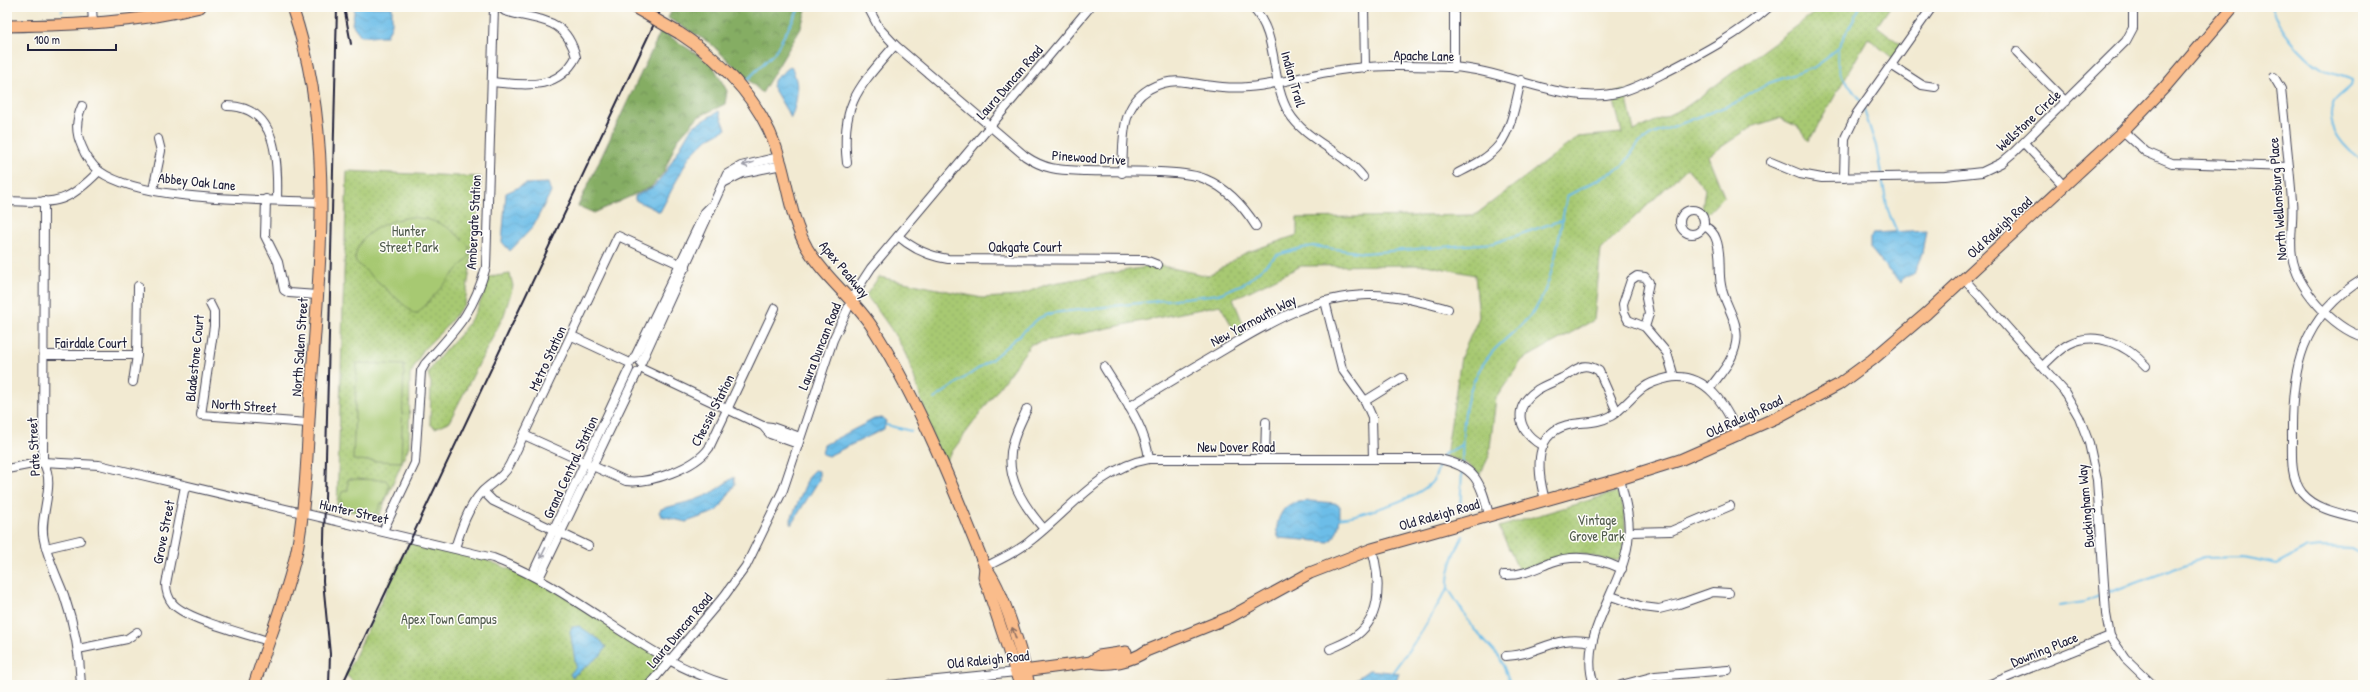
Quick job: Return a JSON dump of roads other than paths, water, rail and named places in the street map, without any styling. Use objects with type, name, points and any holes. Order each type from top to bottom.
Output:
[{"type":"main road","points":[[7,26],[93,24],[150,18],[200,7]]},
{"type":"main road","name":"North Salem Street","points":[[254,685],[296,552],[304,512],[308,423],[317,295],[321,147],[315,93],[307,56],[292,7]]},
{"type":"main road","name":"Apex Peakway","points":[[634,7],[707,51],[732,75],[763,119],[780,161],[789,204],[801,236],[822,269],[876,332],[938,451],[985,567],[984,577],[1021,671],[1029,685]]},
{"type":"main road","name":"Old Raleigh Road","points":[[1021,671],[1091,662],[1100,656],[1137,650],[1146,651],[1230,617],[1310,573],[1372,549],[1620,479],[1700,453],[1739,436],[1806,402],[1849,377],[1887,348],[1964,279],[2123,131],[2164,88],[2233,7]]},
{"type":"main road","name":"Apex Peakway","points":[[1020,685],[1021,671]]},
{"type":"street","points":[[92,7],[93,24]]},
{"type":"street","name":"Ambergate Station","points":[[383,531],[415,463],[421,371],[425,364],[461,324],[473,303],[486,267],[494,7]]},
{"type":"street","points":[[492,82],[549,82],[567,71],[576,57],[570,38],[558,27],[544,20],[510,13],[500,7]]},
{"type":"street","name":"Pinewood Drive","points":[[868,7],[880,28],[895,45],[1025,156],[1047,169],[1122,173],[1182,174],[1204,178],[1226,192],[1237,202],[1256,226]]},
{"type":"street","name":"Laura Duncan Road","points":[[649,685],[746,566],[778,502],[822,368],[851,301],[870,268],[1090,7]]},
{"type":"street","name":"Indian Trail","points":[[1252,7],[1258,13],[1268,32],[1279,82],[1288,112],[1295,122],[1353,164],[1363,177]]},
{"type":"street","points":[[1364,7],[1365,68]]},
{"type":"street","points":[[1454,7],[1454,68]]},
{"type":"street","name":"Apache Lane","points":[[1122,173],[1125,123],[1128,112],[1135,100],[1154,86],[1175,81],[1230,89],[1279,82],[1342,69],[1454,68],[1480,71],[1582,95],[1616,93],[1646,82],[1697,56],[1738,32],[1768,7]]},
{"type":"street","points":[[1844,178],[1844,152],[1848,130],[1861,106],[1932,7]]},
{"type":"street","name":"Wellstone Circle","points":[[1771,162],[1800,174],[1822,178],[1945,176],[1982,172],[2001,163],[2024,143],[2126,41],[2133,28],[2133,7]]},
{"type":"street","points":[[847,163],[846,150],[851,101],[858,89],[895,45]]},
{"type":"street","points":[[2017,52],[2066,102]]},
{"type":"street","points":[[1891,65],[1922,85],[1935,87]]},
{"type":"street","name":"North Wellonsburg Place","points":[[2274,77],[2281,89],[2292,204],[2292,255],[2294,266],[2306,291],[2325,312],[2353,333],[2363,337]]},
{"type":"street","points":[[1458,173],[1481,160],[1499,145],[1510,122],[1521,80]]},
{"type":"street","name":"Abbey Oak Lane","points":[[82,106],[76,118],[78,137],[86,155],[99,171],[127,183],[153,190],[182,195],[320,202]]},
{"type":"street","points":[[226,106],[241,106],[246,109],[254,114],[269,132],[277,159],[277,200]]},
{"type":"street","points":[[2123,131],[2146,152],[2172,164],[2289,167]]},
{"type":"street","points":[[153,190],[161,151],[158,139]]},
{"type":"street","points":[[2024,143],[2064,186]]},
{"type":"street","name":"Grand Central Station","points":[[535,577],[558,532],[683,266],[711,214],[712,205],[725,182],[727,174],[736,168],[780,161]]},
{"type":"street","points":[[7,201],[44,202],[72,196],[99,171]]},
{"type":"street","points":[[266,199],[265,236],[278,262],[284,290],[289,293],[317,295]]},
{"type":"street","name":"Pate Street","points":[[44,202],[45,354],[43,462],[47,468],[47,491],[42,531],[46,548],[71,618],[78,649],[81,685]]},
{"type":"street","points":[[1704,226],[1710,229],[1716,239],[1720,256],[1721,286],[1737,331],[1735,349],[1731,360],[1710,388]]},
{"type":"street","name":"Metro Station","points":[[456,548],[465,520],[482,491],[507,470],[572,336],[618,236],[683,266]]},
{"type":"street","name":"Oakgate Court","points":[[898,236],[920,252],[948,259],[1145,260],[1158,265]]},
{"type":"street","points":[[1645,327],[1649,314],[1646,298],[1649,282],[1645,277],[1637,276],[1631,280],[1623,304],[1624,312],[1628,320],[1645,327],[1667,353],[1674,377]]},
{"type":"street","name":"Buckingham Way","points":[[1964,279],[2043,366],[2074,406],[2095,461],[2099,490],[2106,614],[2110,636],[2125,658],[2153,685]]},
{"type":"street","points":[[2363,279],[2349,288],[2325,312],[2304,347],[2294,378],[2291,399],[2293,471],[2297,484],[2311,501],[2336,512],[2363,519]]},
{"type":"street","points":[[133,382],[137,355],[138,286]]},
{"type":"street","name":"New Yarmouth Way","points":[[1129,407],[1281,316],[1324,301],[1356,296],[1381,295],[1426,303],[1448,309]]},
{"type":"street","points":[[1324,301],[1342,369],[1365,401],[1372,417],[1372,459]]},
{"type":"street","name":"Bladestone Court","points":[[201,415],[214,326],[214,312],[210,304]]},
{"type":"street","name":"Chessie Station","points":[[524,435],[619,479],[634,482],[642,482],[688,466],[700,459],[709,448],[775,308]]},
{"type":"street","points":[[572,336],[763,426],[770,434],[799,441]]},
{"type":"street","points":[[2043,366],[2068,344],[2091,338],[2108,341],[2122,347],[2137,356],[2146,366]]},
{"type":"street","name":"Fairdale Court","points":[[45,354],[137,355]]},
{"type":"street","points":[[1543,446],[1523,430],[1521,416],[1524,403],[1538,389],[1576,369],[1585,366],[1599,371],[1617,412]]},
{"type":"street","points":[[1104,367],[1140,425],[1147,445],[1149,459]]},
{"type":"street","points":[[1545,500],[1538,466],[1543,446],[1553,433],[1564,426],[1600,420],[1617,412],[1644,387],[1653,382],[1674,377],[1692,379],[1710,388],[1729,413],[1739,436]]},
{"type":"street","points":[[1365,401],[1402,378]]},
{"type":"street","points":[[1027,409],[1012,444],[1012,472],[1021,498],[1044,529]]},
{"type":"street","name":"North Street","points":[[201,415],[308,423]]},
{"type":"street","points":[[1265,458],[1266,422]]},
{"type":"street","name":"New Dover Road","points":[[985,567],[1017,551],[1102,479],[1123,466],[1149,459],[1439,459],[1458,464],[1472,472],[1477,479],[1489,515]]},
{"type":"street","name":"Hunter Street","points":[[7,469],[43,462],[99,465],[185,486],[304,512],[493,558],[535,577],[670,661]]},
{"type":"street","points":[[1594,685],[1590,667],[1592,642],[1622,569],[1630,532],[1627,504],[1620,479]]},
{"type":"street","name":"Grove Street","points":[[185,486],[166,584],[169,599],[184,611],[268,641]]},
{"type":"street","points":[[482,491],[493,501],[588,546]]},
{"type":"street","points":[[1630,532],[1671,531],[1730,506]]},
{"type":"street","points":[[46,548],[80,540]]},
{"type":"street","points":[[1330,649],[1356,636],[1371,620],[1376,606],[1378,580],[1372,549]]},
{"type":"street","points":[[1504,575],[1516,576],[1553,562],[1578,558],[1599,561],[1622,569]]},
{"type":"street","points":[[1610,596],[1643,608],[1659,609],[1679,604],[1713,592],[1729,593]]},
{"type":"street","points":[[78,649],[127,639],[137,632]]},
{"type":"street","name":"Downing Place","points":[[1988,685],[2110,636]]},
{"type":"street","points":[[1506,656],[1519,656],[1547,644],[1561,641],[1577,640],[1592,642]]},
{"type":"street","points":[[670,661],[685,670],[728,685]]},
{"type":"street","points":[[1621,685],[1655,676],[1728,670]]},
{"type":"street","name":"Old Raleigh Road","points":[[888,685],[1021,671]]},
{"type":"water","points":[[355,7],[392,7],[392,24],[387,36],[361,36],[352,24]]},
{"type":"water","points":[[791,66],[796,79],[797,92],[791,118],[772,86],[775,79]]},
{"type":"water","points":[[719,111],[726,129],[706,140],[689,157],[660,212],[635,200],[635,196],[653,187],[665,173],[692,127]]},
{"type":"water","points":[[548,183],[551,192],[532,228],[510,251],[502,242],[506,193],[526,184]]},
{"type":"water","points":[[1926,230],[1922,253],[1914,274],[1904,277],[1901,282],[1888,270],[1870,248],[1870,237],[1875,233]]},
{"type":"water","points":[[882,418],[886,421],[884,429],[828,456],[822,454],[824,445],[874,419]]},
{"type":"water","points":[[814,470],[819,471],[819,480],[791,525],[791,519],[810,474]]},
{"type":"water","points":[[734,477],[735,484],[721,506],[715,512],[686,522],[661,516],[659,512],[661,509],[695,500],[710,494]]},
{"type":"water","points":[[1310,501],[1335,503],[1340,506],[1339,526],[1333,539],[1329,542],[1279,538],[1277,534],[1277,524],[1281,514],[1287,506],[1293,503]]},
{"type":"water","points":[[579,626],[600,640],[606,647],[601,655],[572,677],[570,674],[576,667],[570,631],[572,627]]},
{"type":"water","points":[[1369,670],[1399,673],[1395,685],[1353,685],[1356,679]]},
{"type":"waterway","points":[[743,84],[775,52],[800,7]]},
{"type":"waterway","points":[[1462,464],[1464,416],[1471,388],[1485,361],[1496,348],[1527,320],[1541,299],[1551,274],[1567,196],[1622,167],[1638,144],[1651,135],[1735,103],[1769,83],[1813,68],[1827,58],[1839,46],[1860,7]]},
{"type":"waterway","points":[[2271,7],[2285,33],[2307,58],[2326,71],[2352,80],[2351,86],[2334,101],[2331,113],[2332,121],[2338,137],[2350,151],[2363,161]]},
{"type":"waterway","points":[[1838,48],[1837,59],[1841,74],[1862,103]]},
{"type":"waterway","points":[[1863,107],[1876,146],[1881,174]]},
{"type":"waterway","points":[[1882,179],[1888,211],[1898,234]]},
{"type":"waterway","points":[[934,399],[992,359],[1039,318],[1052,313],[1219,294],[1245,283],[1277,255],[1313,246],[1364,253],[1494,243],[1562,220]]},
{"type":"waterway","points":[[886,425],[911,431]]},
{"type":"waterway","points":[[1442,458],[1444,454],[1462,445]]},
{"type":"waterway","points":[[1338,518],[1375,510],[1417,493],[1428,486],[1434,479],[1440,461]]},
{"type":"waterway","points":[[1460,512],[1462,470]]},
{"type":"waterway","points":[[1463,536],[1452,561],[1448,588],[1473,628],[1500,658],[1511,685]]},
{"type":"waterway","points":[[2108,593],[2204,558],[2243,557],[2277,564],[2305,549],[2319,547],[2352,548],[2363,554]]},
{"type":"waterway","points":[[1391,674],[1419,636],[1448,588]]},
{"type":"waterway","points":[[2059,606],[2084,602],[2102,595]]},
{"type":"railway","points":[[329,685],[330,654],[323,581],[337,7]]},
{"type":"railway","points":[[344,7],[351,44]]},
{"type":"railway","points":[[342,685],[662,7]]},
{"type":"park label","name":"Hunter Street Park","points":[[409,238]]},
{"type":"park label","name":"Vintage Grove Park","points":[[1597,528]]},
{"type":"park label","name":"Apex Town Campus","points":[[449,618]]}]
